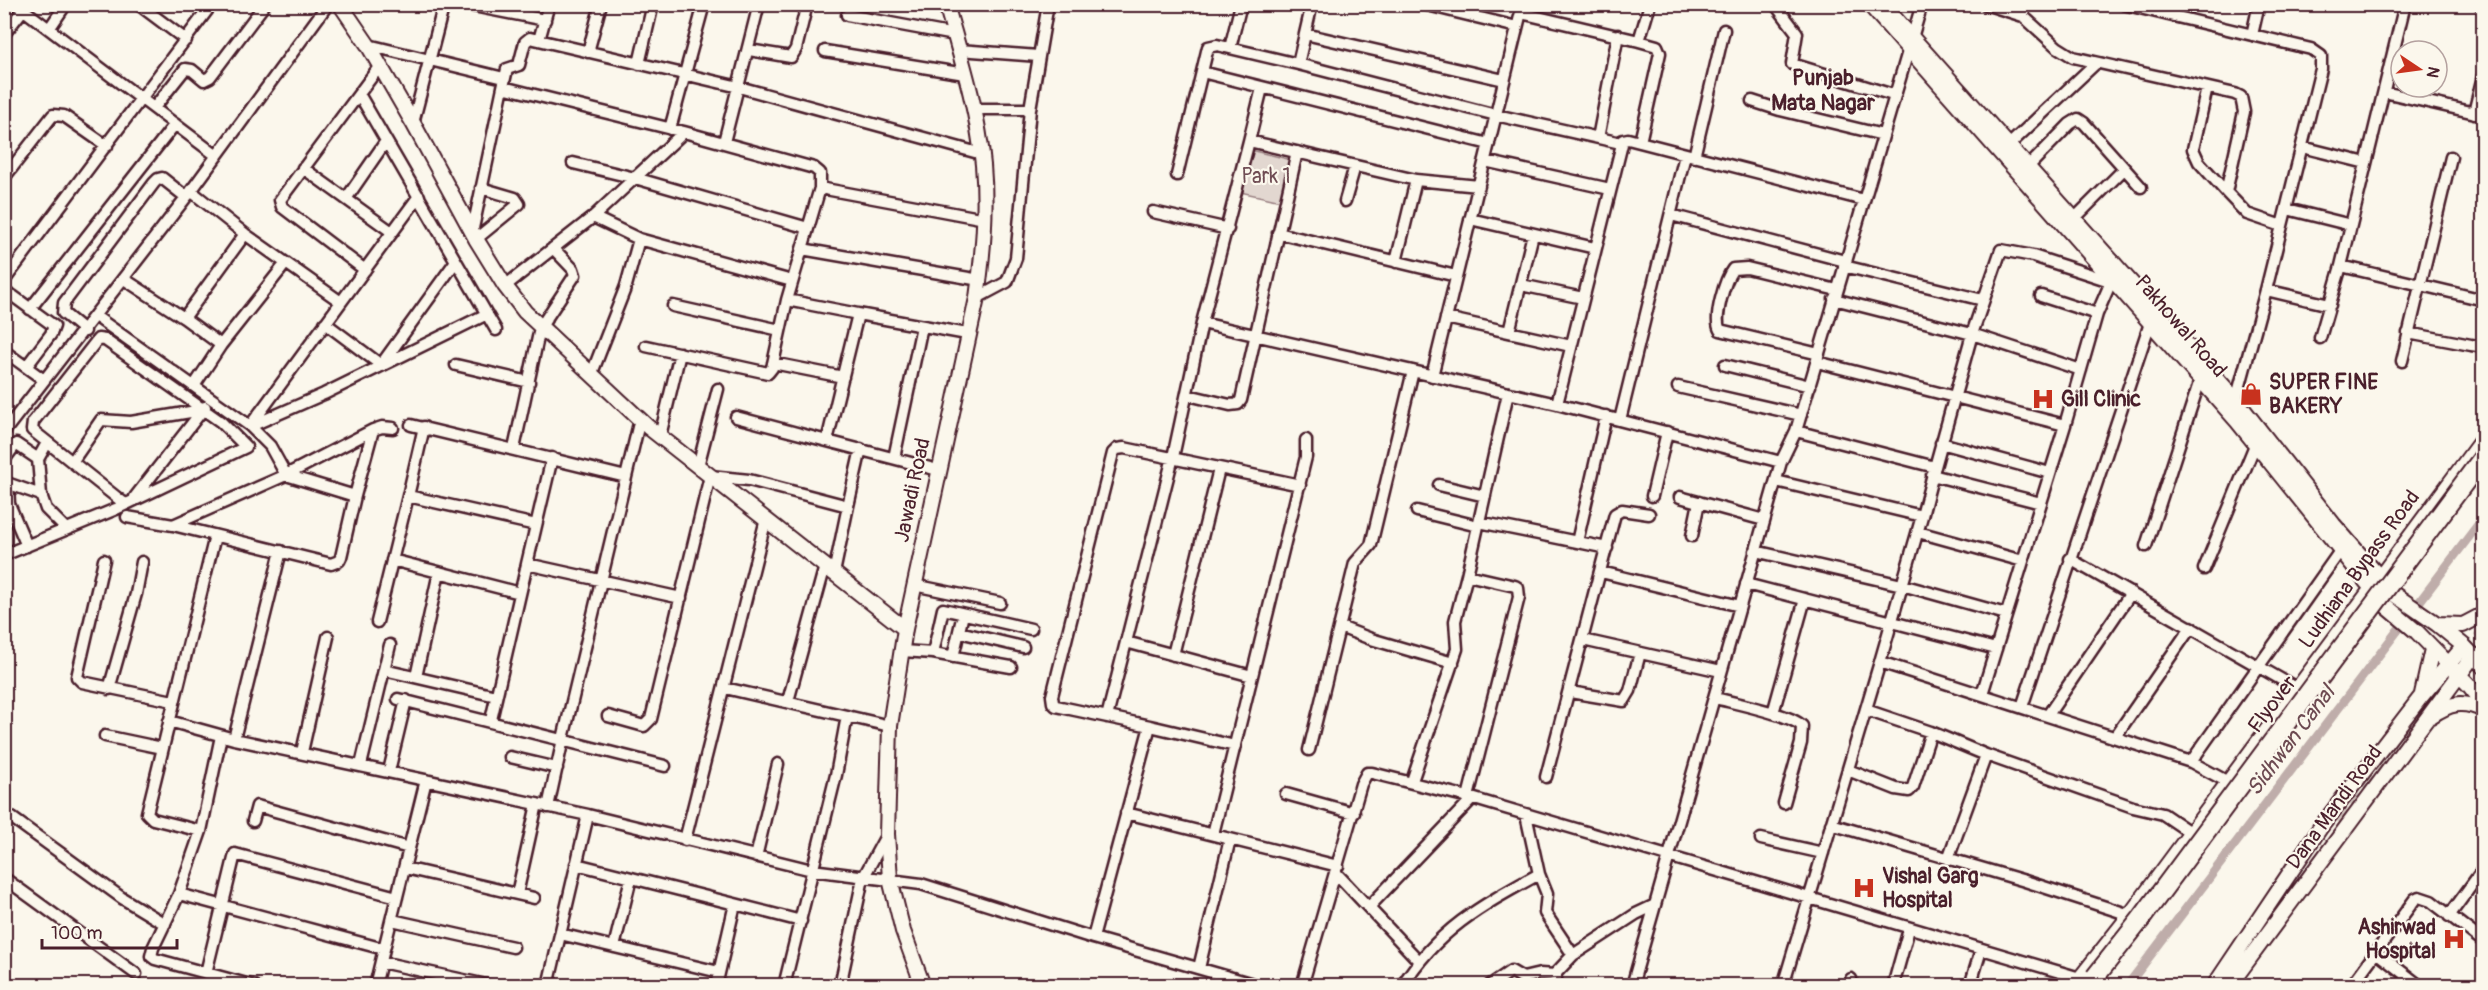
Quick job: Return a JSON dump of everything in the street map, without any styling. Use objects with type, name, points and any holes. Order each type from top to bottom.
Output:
[{"type":"highway","name":"Flyover","points":[[2087,983],[2141,919],[2484,456]]},
{"type":"street","points":[[49,29],[66,4]]},
{"type":"street","points":[[138,4],[186,40]]},
{"type":"street","points":[[151,14],[158,4]]},
{"type":"street","points":[[6,275],[142,100],[212,4]]},
{"type":"street","points":[[154,108],[185,69],[192,70],[204,80],[210,77],[265,4]]},
{"type":"street","points":[[340,4],[368,45],[474,236],[505,286],[540,328],[592,373],[640,420],[905,629]]},
{"type":"street","points":[[413,123],[444,4]]},
{"type":"street","points":[[463,4],[545,20]]},
{"type":"street","points":[[540,40],[549,4]]},
{"type":"street","points":[[588,52],[601,4]]},
{"type":"street","points":[[639,64],[653,4]]},
{"type":"street","points":[[670,129],[704,4]]},
{"type":"street","points":[[724,142],[759,4]]},
{"type":"street","points":[[749,50],[791,57],[796,49],[807,4]]},
{"type":"street","name":"Jawadi Road","points":[[921,984],[903,931],[890,879],[887,834],[891,726],[905,629],[967,334],[977,298],[985,219],[981,154],[973,109],[946,4]]},
{"type":"street","points":[[977,298],[1004,285],[1013,270],[1030,109],[1048,4]]},
{"type":"street","points":[[1230,48],[1241,4]]},
{"type":"street","points":[[1298,64],[1312,4]]},
{"type":"street","points":[[1423,4],[1517,27]]},
{"type":"street","points":[[1640,40],[1650,4]]},
{"type":"street","points":[[1775,4],[1797,33],[1792,64],[1893,95]]},
{"type":"street","name":"Pakhowal Road","points":[[1869,4],[1911,43],[2009,145],[2074,219],[2113,276],[2150,323],[2200,380],[2231,405],[2254,445],[2340,551],[2375,583],[2394,594],[2469,651],[2484,667]]},
{"type":"street","name":"Pakhowal Road","points":[[1882,4],[1911,43],[2113,276],[2231,405],[2334,525],[2375,583],[2384,604],[2457,669],[2484,704]]},
{"type":"street","points":[[1632,986],[1781,462],[1796,431],[1810,386],[1893,95],[1922,4]]},
{"type":"street","points":[[2023,16],[2025,4]]},
{"type":"street","points":[[2123,4],[2311,49],[2321,56],[2321,69],[2287,209],[2266,290],[2231,405]]},
{"type":"street","points":[[2252,35],[2259,4]]},
{"type":"street","points":[[2320,338],[2341,266],[2405,4]]},
{"type":"street","points":[[2479,4],[2484,6]]},
{"type":"street","points":[[1988,5],[2023,16],[2065,54],[2235,94],[2244,101],[2244,112],[2226,192]]},
{"type":"street","points":[[4,432],[85,331],[189,194],[324,6]]},
{"type":"street","points":[[4,34],[20,7],[217,156]]},
{"type":"street","points":[[1432,376],[1522,9],[1657,46],[1660,53],[1640,142]]},
{"type":"street","points":[[848,15],[955,35]]},
{"type":"street","points":[[1620,420],[1671,215],[1690,156],[1724,30]]},
{"type":"street","points":[[1305,34],[1504,80]]},
{"type":"street","points":[[1598,138],[1618,35]]},
{"type":"street","points":[[474,236],[481,188],[507,69],[519,65],[526,40],[530,38],[739,87],[981,154]]},
{"type":"street","points":[[368,45],[819,170],[820,188],[792,281],[770,370],[764,373],[646,346]]},
{"type":"street","points":[[1177,175],[1208,47],[1215,45],[1496,115],[1621,143],[1628,139],[1864,200]]},
{"type":"street","points":[[959,50],[1038,56]]},
{"type":"street","points":[[825,51],[965,74]]},
{"type":"street","points":[[2009,145],[2096,63]]},
{"type":"street","points":[[365,270],[280,203],[282,195],[379,67]]},
{"type":"street","points":[[1202,72],[1489,144]]},
{"type":"street","points":[[2384,92],[2479,114],[2484,72]]},
{"type":"street","points":[[1107,717],[1188,395],[1202,323],[1228,229],[1262,88]]},
{"type":"street","points":[[2206,88],[2193,148],[2199,162],[2247,214],[2282,226]]},
{"type":"street","points":[[359,94],[496,330]]},
{"type":"street","points":[[1752,101],[1883,135]]},
{"type":"street","points":[[973,109],[1030,109]]},
{"type":"street","points":[[4,178],[53,115],[64,116],[107,146]]},
{"type":"street","points":[[2028,167],[2070,124],[2078,119],[2140,187]]},
{"type":"street","points":[[30,309],[174,124]]},
{"type":"street","points":[[505,286],[593,217],[684,132]]},
{"type":"street","points":[[346,199],[386,141]]},
{"type":"street","points":[[1249,141],[1416,180],[1479,186]]},
{"type":"street","points":[[1557,404],[1621,143]]},
{"type":"street","points":[[2302,147],[2366,163]]},
{"type":"street","points":[[1188,395],[1230,405],[1238,404],[1298,152]]},
{"type":"street","points":[[2402,360],[2451,157]]},
{"type":"street","points":[[1485,161],[1610,189]]},
{"type":"street","points":[[573,163],[635,178],[808,228]]},
{"type":"street","points":[[1345,201],[1355,166]]},
{"type":"street","points":[[303,168],[392,232]]},
{"type":"street","points":[[2074,219],[2124,169]]},
{"type":"street","points":[[85,331],[63,312],[64,303],[158,178],[162,178],[189,194],[341,302]]},
{"type":"street","points":[[1396,262],[1416,180]]},
{"type":"street","points":[[474,236],[519,204],[515,198],[481,188]]},
{"type":"street","points":[[820,188],[985,219]]},
{"type":"street","points":[[250,426],[419,196]]},
{"type":"street","points":[[2287,209],[2351,225]]},
{"type":"street","points":[[1153,212],[1228,229]]},
{"type":"street","points":[[1671,215],[1983,300]]},
{"type":"street","points":[[593,217],[639,239],[792,281]]},
{"type":"street","points":[[1470,219],[1595,248]]},
{"type":"street","points":[[1278,233],[1456,276]]},
{"type":"street","points":[[184,318],[244,234]]},
{"type":"street","points":[[1509,332],[1533,234]]},
{"type":"street","points":[[592,373],[623,294],[639,239]]},
{"type":"street","points":[[514,449],[540,328],[574,275],[573,269],[552,248]]},
{"type":"street","points":[[802,249],[980,280]]},
{"type":"street","points":[[1783,986],[1918,532],[1972,334],[1998,253],[2004,249],[2113,276],[2097,314],[1982,694]]},
{"type":"street","points":[[381,365],[456,261]]},
{"type":"street","points":[[194,386],[221,345],[286,263]]},
{"type":"street","points":[[2341,266],[2484,300]]},
{"type":"street","points":[[2064,425],[1954,397],[1726,332],[1718,327],[1717,319],[1728,277],[1733,269],[1739,267],[1972,334],[2081,370]]},
{"type":"street","points":[[124,279],[221,345]]},
{"type":"street","points":[[1521,285],[1583,298]]},
{"type":"street","points":[[2266,290],[2330,305]]},
{"type":"street","points":[[4,300],[13,296],[52,324],[53,330],[26,367]]},
{"type":"street","points":[[2041,296],[2097,314]]},
{"type":"street","points":[[787,300],[967,334]]},
{"type":"street","points":[[673,306],[780,330]]},
{"type":"street","points":[[250,426],[324,394],[487,314]]},
{"type":"street","points":[[828,441],[858,314]]},
{"type":"street","points":[[95,316],[250,426],[270,446],[286,475],[355,496]]},
{"type":"street","points":[[1446,318],[1571,346]]},
{"type":"street","points":[[326,323],[381,365]]},
{"type":"street","points":[[1202,323],[1557,404],[1781,462]]},
{"type":"street","points":[[2022,707],[2150,323]]},
{"type":"street","points":[[894,458],[922,326]]},
{"type":"street","points":[[2408,333],[2478,346],[2484,342]]},
{"type":"street","points":[[4,460],[98,339],[105,340],[221,422],[246,447],[129,502],[4,555]]},
{"type":"street","points":[[4,351],[44,380]]},
{"type":"street","points":[[660,436],[680,353]]},
{"type":"street","points":[[773,363],[843,376]]},
{"type":"street","points":[[456,365],[529,382]]},
{"type":"street","points":[[1725,366],[1810,386]]},
{"type":"street","points":[[1309,750],[1355,563],[1371,545],[1413,371]]},
{"type":"street","points":[[2146,546],[2200,380]]},
{"type":"street","points":[[1678,387],[1801,415]]},
{"type":"street","points":[[698,466],[718,389]]},
{"type":"street","points":[[1412,781],[1458,646],[1455,621],[1508,393]]},
{"type":"street","points":[[129,502],[212,399]]},
{"type":"street","points":[[72,462],[101,420],[126,422],[202,410]]},
{"type":"street","points":[[1576,542],[1606,416]]},
{"type":"street","points":[[736,417],[938,470]]},
{"type":"street","points":[[518,894],[543,805],[557,768],[562,739],[640,420]]},
{"type":"street","points":[[411,425],[626,477]]},
{"type":"street","points":[[32,426],[35,434],[129,502]]},
{"type":"street","points":[[173,525],[286,475],[373,430],[382,427],[393,428]]},
{"type":"street","points":[[377,622],[424,427]]},
{"type":"street","points":[[127,517],[173,525],[331,564],[339,561],[373,430]]},
{"type":"street","points":[[1796,431],[2041,502]]},
{"type":"street","points":[[1652,496],[1667,432]]},
{"type":"street","name":"Ludhiana Bypass Road","points":[[2087,983],[2130,915],[2484,437]]},
{"type":"street","points":[[1213,834],[1300,484],[1306,457],[1306,440]]},
{"type":"street","points":[[47,443],[38,459],[41,495],[46,509],[66,529]]},
{"type":"street","points":[[16,444],[38,459]]},
{"type":"street","points":[[1941,444],[2050,473]]},
{"type":"street","points":[[2204,569],[2254,445]]},
{"type":"street","points":[[1235,746],[1056,706],[1053,703],[1052,696],[1111,458],[1114,451],[1121,448],[1300,484]]},
{"type":"street","points":[[789,701],[848,506],[861,449]]},
{"type":"street","points":[[490,720],[552,458]]},
{"type":"street","points":[[1173,656],[1219,469]]},
{"type":"street","name":"Ludhiana Bypass Road","points":[[2087,983],[2394,594],[2484,470]]},
{"type":"street","points":[[710,476],[749,480],[848,506]]},
{"type":"street","points":[[608,716],[639,725],[648,724],[710,476]]},
{"type":"street","points":[[1776,481],[1922,516]]},
{"type":"street","points":[[27,546],[9,504],[6,484],[41,495]]},
{"type":"street","points":[[1438,485],[1485,496]]},
{"type":"street","points":[[408,496],[536,525]]},
{"type":"street","points":[[1680,497],[1764,520]]},
{"type":"street","points":[[1692,536],[1698,502]]},
{"type":"street","points":[[1546,777],[1615,514],[1629,510],[1649,514]]},
{"type":"street","points":[[1417,511],[1607,548]]},
{"type":"street","points":[[685,840],[766,519]]},
{"type":"street","points":[[1918,532],[2023,561]]},
{"type":"street","points":[[201,831],[153,819],[147,813],[215,536]]},
{"type":"street","points":[[234,739],[281,551]]},
{"type":"street","points":[[1755,551],[1902,585],[2006,614]]},
{"type":"street","points":[[2191,762],[2340,551]]},
{"type":"street","points":[[2070,559],[2298,689]]},
{"type":"street","points":[[104,560],[77,677],[82,682],[109,689],[173,701]]},
{"type":"street","points":[[392,560],[520,592]]},
{"type":"street","points":[[109,689],[136,594],[142,562]]},
{"type":"street","points":[[527,564],[681,598]]},
{"type":"street","points":[[416,677],[439,572]]},
{"type":"street","points":[[1601,572],[1740,606]]},
{"type":"street","points":[[1369,907],[1470,798],[1518,608],[1519,592],[1515,586],[1467,575]]},
{"type":"street","points":[[1746,584],[1995,649]]},
{"type":"street","points":[[914,585],[1000,603]]},
{"type":"street","points":[[2048,715],[2131,593]]},
{"type":"street","points":[[1773,713],[1805,599]]},
{"type":"street","points":[[933,653],[943,609],[1031,629]]},
{"type":"street","points":[[953,657],[963,614]]},
{"type":"street","points":[[2432,622],[2463,625],[2484,614]]},
{"type":"street","points":[[1340,627],[1371,639],[1453,663]]},
{"type":"street","points":[[2115,737],[2191,627]]},
{"type":"street","points":[[959,632],[1023,646]]},
{"type":"street","points":[[302,752],[328,637]]},
{"type":"street","points":[[1583,640],[1721,671]]},
{"type":"street","points":[[1126,642],[1252,676]]},
{"type":"street","points":[[360,765],[390,645]]},
{"type":"street","points":[[2420,698],[2426,682],[2432,649]]},
{"type":"street","points":[[902,651],[933,653],[1011,667]]},
{"type":"street","name":"Dana Mandi Road","points":[[2229,986],[2297,890],[2424,721],[2469,651]]},
{"type":"street","points":[[1570,692],[1624,701],[1630,691],[1640,653]]},
{"type":"street","points":[[1880,662],[2191,762],[2228,782]]},
{"type":"street","points":[[2214,986],[2320,828],[2420,698],[2457,669],[2484,698]]},
{"type":"street","points":[[384,670],[496,696]]},
{"type":"street","points":[[725,688],[891,726]]},
{"type":"street","points":[[1715,698],[1773,713],[1798,722],[1802,726],[1801,742],[1784,804]]},
{"type":"street","points":[[389,771],[402,699],[665,766]]},
{"type":"street","points":[[2424,721],[2450,705],[2461,702],[2484,710]]},
{"type":"street","points":[[1866,710],[2133,807],[2163,814],[2191,833]]},
{"type":"street","points":[[784,986],[837,775],[847,716]]},
{"type":"street","points":[[169,721],[234,739],[588,815],[812,870],[917,884],[1260,986]]},
{"type":"street","points":[[1093,938],[1149,726]]},
{"type":"street","points":[[1848,770],[1896,789],[1909,791],[1913,788],[1931,732]]},
{"type":"street","points":[[105,736],[162,748]]},
{"type":"street","points":[[221,736],[201,831],[179,894],[153,948],[152,956],[155,959],[206,973],[228,982],[254,986]]},
{"type":"street","points":[[1948,858],[1986,755]]},
{"type":"street","points":[[510,757],[557,768]]},
{"type":"street","points":[[756,857],[778,764]]},
{"type":"street","points":[[1302,986],[1361,784],[1367,773],[1412,781],[1810,897],[2087,983]]},
{"type":"street","points":[[375,986],[426,780]]},
{"type":"street","points":[[1286,794],[1354,813]]},
{"type":"street","points":[[253,821],[257,806],[409,848]]},
{"type":"street","points":[[4,812],[122,898],[165,924]]},
{"type":"street","points":[[1126,813],[1213,834],[1337,869],[1418,960]]},
{"type":"street","points":[[548,986],[588,815]]},
{"type":"street","points":[[1526,815],[1539,874],[1546,894],[1546,916],[1573,955]]},
{"type":"street","points":[[1832,824],[2130,915]]},
{"type":"street","points":[[840,986],[863,878],[887,834]]},
{"type":"street","points":[[1199,968],[1230,839]]},
{"type":"street","points":[[1761,839],[1823,853]]},
{"type":"street","points":[[206,973],[235,854],[397,897]]},
{"type":"street","points":[[576,864],[801,921]]},
{"type":"street","points":[[405,868],[534,898]]},
{"type":"street","points":[[2449,916],[2484,868]]},
{"type":"street","points":[[2278,889],[2297,890],[2308,870]]},
{"type":"street","points":[[1402,986],[1418,960],[1432,945],[1472,913],[1539,874]]},
{"type":"street","points":[[4,878],[136,974]]},
{"type":"street","points":[[614,947],[631,878]]},
{"type":"street","points":[[179,894],[384,949]]},
{"type":"street","points":[[2351,986],[2415,899],[2419,897],[2427,898],[2484,942]]},
{"type":"street","points":[[716,986],[735,904]]},
{"type":"street","points":[[1489,986],[1511,971],[1523,978],[1540,974],[1556,980],[1573,955],[1655,905]]},
{"type":"street","points":[[392,920],[513,947]]},
{"type":"street","points":[[1893,986],[1909,929]]},
{"type":"street","points":[[560,934],[719,972]]},
{"type":"street","points":[[1970,986],[1981,950]]},
{"type":"street","points":[[2376,952],[2420,986]]},
{"type":"street","points":[[381,962],[491,986]]},
{"type":"green space","name":"Park 1","points":[[1250,150],[1292,160],[1281,201],[1240,192]]},
{"type":"waterway","name":"Sidhwan Canal","points":[[2127,986],[2484,517]]},
{"type":"tunnel","points":[[2341,824],[2451,672],[2484,633]]},
{"type":"place","name":"SUPER FINE BAKERY","points":[[2251,394]]},
{"type":"place","name":"Gill Clinic","points":[[2043,399]]},
{"type":"place","name":"Vishal Garg Hospital","points":[[1864,888]]},
{"type":"place","name":"Ashirwad Hospital","points":[[2454,939]]},
{"type":"district","name":"Punjab Mata Nagar","points":[[1823,90]]}]
